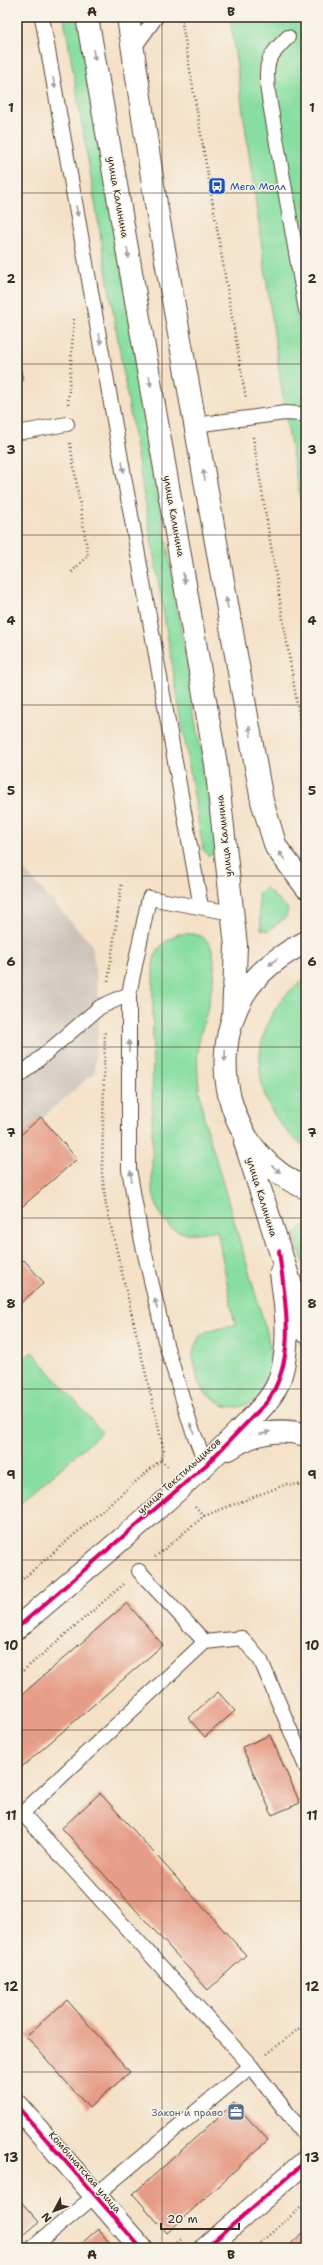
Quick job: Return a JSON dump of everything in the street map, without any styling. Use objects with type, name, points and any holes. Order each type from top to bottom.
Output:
[{"type":"main road","name":"улица Калинина","points":[[87,17],[216,764],[236,946],[233,1018],[226,1044],[224,1070],[230,1099],[306,1332]]},
{"type":"main road","points":[[128,17],[156,204],[262,801],[276,846],[306,887]]},
{"type":"main road","points":[[233,1018],[244,994],[262,971],[284,953],[306,942]]},
{"type":"main road","points":[[241,1130],[266,1162],[292,1182],[306,1188]]},
{"type":"main road","name":"улица Текстильщиков","points":[[17,1628],[206,1465],[267,1402],[280,1379],[286,1351],[288,1324],[279,1251]]},
{"type":"main road","name":"улица Текстильщиков","points":[[206,1465],[244,1441],[268,1431],[285,1430],[306,1434]]},
{"type":"main road","name":"Комбинатская улица","points":[[17,2106],[141,2248]]},
{"type":"main road","points":[[208,2247],[306,2161]]},
{"type":"lane","points":[[42,17],[201,907]]},
{"type":"lane","points":[[133,49],[156,17]]},
{"type":"lane","points":[[288,37],[272,54],[266,68],[268,92],[306,310]]},
{"type":"lane","points":[[196,425],[285,413],[304,415]]},
{"type":"lane","points":[[17,433],[67,424]]},
{"type":"lane","points":[[206,1465],[190,1426],[164,1341],[141,1237],[129,1169],[129,994],[149,898],[232,913]]},
{"type":"lane","points":[[17,1078],[106,1004],[129,994]]},
{"type":"lane","points":[[139,1570],[205,1642]]},
{"type":"lane","points":[[306,1767],[261,1661],[242,1638],[205,1642],[20,1816],[251,2066],[306,2137]]},
{"type":"lane","points":[[32,2248],[94,2194],[251,2066]]},
{"type":"path","points":[[181,17],[247,404]]},
{"type":"path","points":[[70,574],[88,555],[67,424],[74,311]]},
{"type":"path","points":[[252,430],[306,758]]},
{"type":"path","points":[[106,1004],[112,943],[122,882]]},
{"type":"path","points":[[17,1584],[161,1460],[164,1451],[148,1375],[130,1308]]},
{"type":"path","points":[[161,1460],[170,1469]]},
{"type":"path","points":[[251,2066],[306,2023]]},
{"type":"path","points":[[254,2248],[306,2203]]},
{"type":"shaded area","points":[[17,862],[92,945],[100,1007],[94,1073],[17,1139]]},
{"type":"green space","points":[[64,17],[80,17],[217,847],[214,854],[208,856],[203,849]]},
{"type":"green space","points":[[230,17],[306,17],[306,530],[285,413]]},
{"type":"green space","points":[[265,887],[288,909],[286,917],[268,931],[261,929],[258,894]]},
{"type":"green space","points":[[178,934],[193,934],[206,939],[212,951],[214,966],[212,984],[198,1049],[198,1076],[200,1093],[204,1119],[267,1333],[273,1365],[262,1394],[251,1403],[239,1407],[224,1406],[204,1392],[198,1382],[193,1355],[195,1345],[200,1336],[205,1332],[235,1325],[217,1230],[203,1233],[191,1233],[172,1229],[160,1214],[152,1189],[153,963],[161,946]]},
{"type":"green space","points":[[306,979],[306,1147],[288,1133],[275,1116],[266,1097],[261,1077],[260,1056],[264,1035],[272,1015],[285,996]]},
{"type":"green space","points":[[306,1224],[306,1270],[294,1234]]},
{"type":"green space","points":[[32,1352],[102,1432],[17,1506],[17,1365]]},
{"type":"building","points":[[17,350],[23,381],[17,382]]},
{"type":"building","points":[[41,1117],[77,1159],[17,1211],[17,1138]]},
{"type":"building","points":[[24,1260],[44,1283],[17,1306],[17,1265]]},
{"type":"building","points":[[127,1603],[163,1645],[17,1771],[17,1699]]},
{"type":"building","points":[[306,1661],[306,1675],[302,1663]]},
{"type":"building","points":[[218,1692],[235,1711],[205,1737],[188,1718]]},
{"type":"building","points":[[270,1735],[300,1803],[272,1815],[242,1747]]},
{"type":"building","points":[[100,1793],[246,1955],[208,1990],[62,1828]]},
{"type":"building","points":[[17,1944],[23,1951],[17,1955]]},
{"type":"building","points":[[67,2000],[130,2072],[89,2108],[26,2036]]},
{"type":"building","points":[[234,2103],[268,2140],[167,2233],[133,2194]]},
{"type":"building","points":[[17,2197],[39,2222],[17,2241]]},
{"type":"building","points":[[98,2229],[114,2248],[76,2248]]},
{"type":"building","points":[[306,2230],[306,2248],[286,2248]]},
{"type":"cycle path","points":[[17,1628],[206,1465],[267,1402],[277,1385],[283,1367],[286,1348],[286,1309],[279,1251]]},
{"type":"cycle path","points":[[17,2106],[141,2248]]},
{"type":"cycle path","points":[[206,2248],[306,2161]]},
{"type":"place","name":"Мега Молл","points":[[217,186]]},
{"type":"place","name":"Закон и право","points":[[236,2112]]}]
